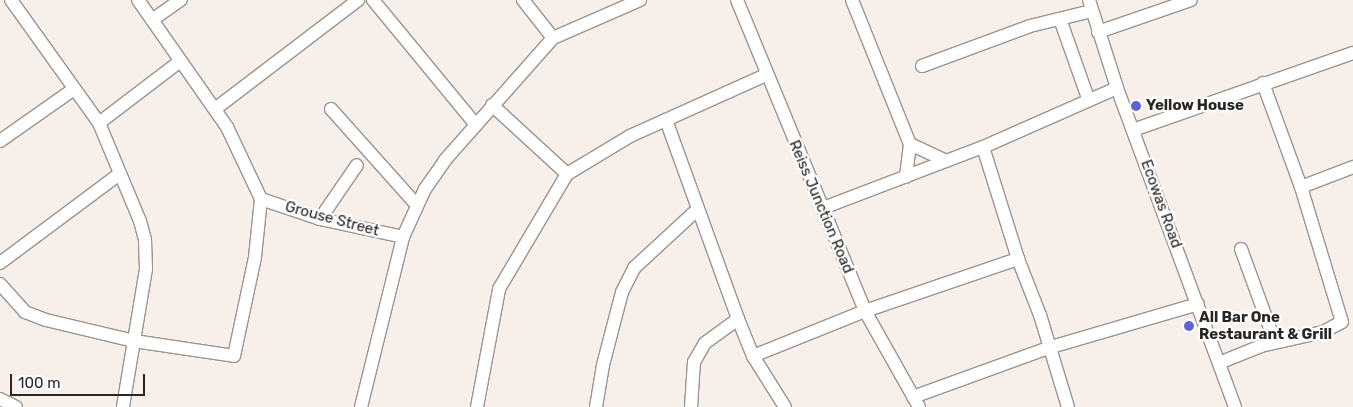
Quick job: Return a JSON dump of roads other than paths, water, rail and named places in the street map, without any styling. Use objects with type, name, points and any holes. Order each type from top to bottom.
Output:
[{"type":"street","points":[[0,284],[25,312],[134,340],[234,356],[255,256],[261,198],[215,109],[179,62],[138,0]]},
{"type":"street","points":[[152,20],[180,0]]},
{"type":"street","points":[[215,109],[358,0]]},
{"type":"street","points":[[373,0],[476,124]]},
{"type":"street","points":[[523,0],[553,38]]},
{"type":"street","points":[[361,407],[403,237],[416,204],[445,160],[492,104],[553,38],[640,0]]},
{"type":"street","name":"Reiss Junction Road","points":[[737,0],[766,75],[823,208],[864,311],[916,402]]},
{"type":"street","points":[[852,0],[910,144],[906,177]]},
{"type":"street","points":[[1098,32],[1191,0]]},
{"type":"street","points":[[7,3],[99,123],[145,240],[146,270],[123,407]]},
{"type":"street","points":[[922,66],[1030,26],[1060,19],[1090,5]]},
{"type":"street","name":"Ecowas Road","points":[[1090,5],[1117,88],[1235,407]]},
{"type":"street","points":[[1060,19],[1088,98]]},
{"type":"street","points":[[1133,130],[1353,53]]},
{"type":"street","points":[[99,123],[179,62]]},
{"type":"street","points":[[477,407],[499,289],[567,174],[630,136],[766,75]]},
{"type":"street","points":[[1219,363],[1275,342],[1322,332],[1342,322],[1301,187],[1263,83]]},
{"type":"street","points":[[823,208],[983,147],[1088,98],[1117,88]]},
{"type":"street","points":[[0,141],[74,89]]},
{"type":"street","points":[[492,104],[567,174]]},
{"type":"street","points":[[331,109],[416,204]]},
{"type":"street","points":[[666,120],[753,356],[785,407]]},
{"type":"street","points":[[910,144],[946,161]]},
{"type":"street","points":[[983,147],[1018,259],[1051,347],[1068,407]]},
{"type":"street","points":[[320,219],[357,165]]},
{"type":"street","points":[[1301,187],[1353,167]]},
{"type":"street","points":[[0,263],[118,175]]},
{"type":"street","name":"Grouse Street","points":[[261,198],[320,219],[403,237]]},
{"type":"street","points":[[596,407],[603,365],[622,292],[634,268],[698,209]]},
{"type":"street","points":[[1241,249],[1275,342]]},
{"type":"street","points":[[753,356],[864,311],[1018,259]]},
{"type":"street","points":[[916,402],[1051,347],[1198,304]]},
{"type":"street","points":[[691,407],[691,381],[701,350],[705,343],[738,319]]},
{"type":"street","points":[[0,399],[16,407]]},
{"type":"place","name":"Yellow House","points":[[1136,106]]},
{"type":"place","name":"All Bar One Restaurant & Grill","points":[[1189,326]]}]
